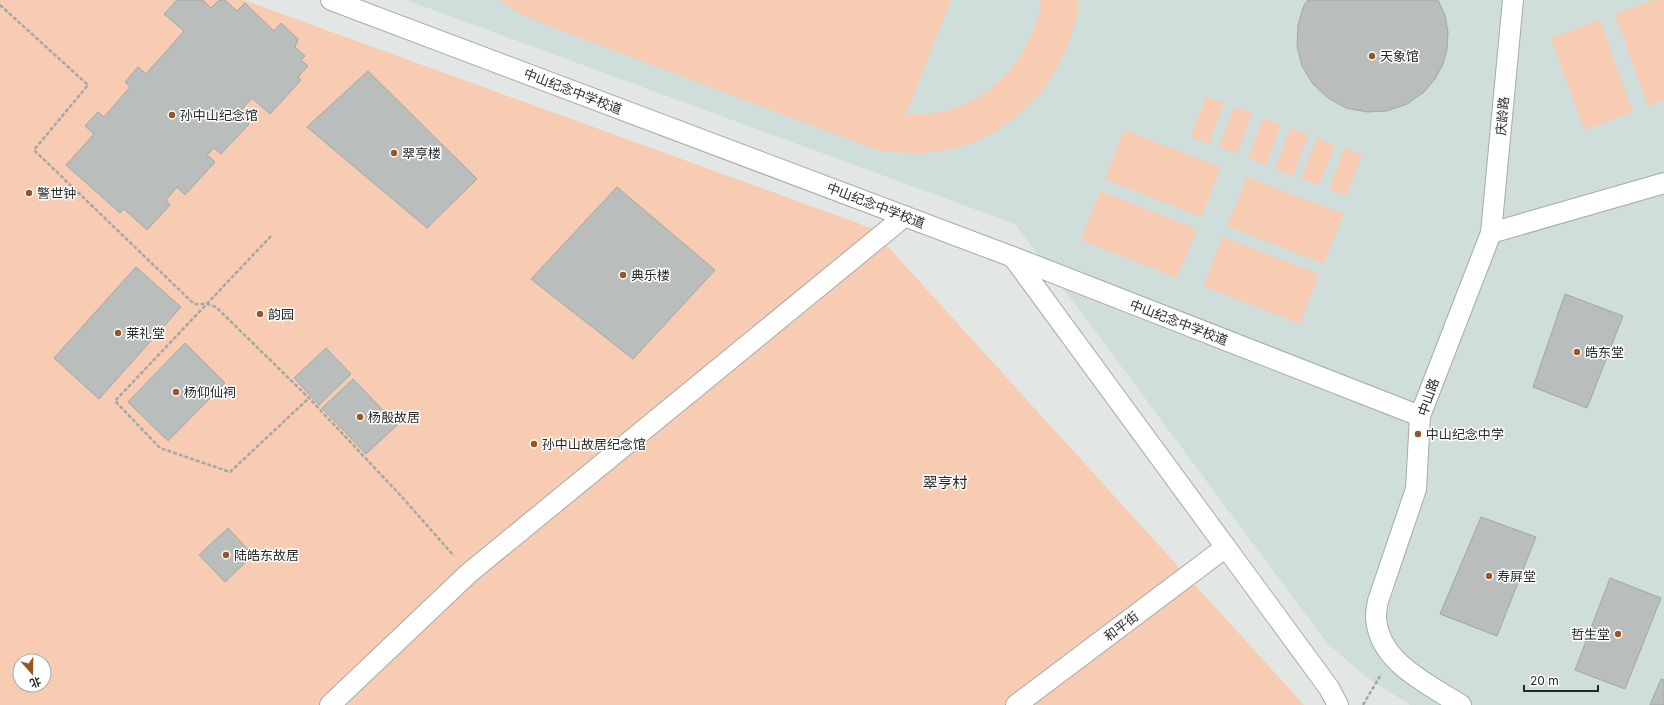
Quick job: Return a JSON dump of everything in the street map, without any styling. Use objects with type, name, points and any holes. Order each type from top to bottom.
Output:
[{"type":"street","name":"中山纪念中学校道","points":[[331,0],[1013,257],[1420,416]]},
{"type":"street","name":"庆龄路","points":[[1491,233],[1513,0]]},
{"type":"street","points":[[1491,233],[1664,183]]},
{"type":"street","points":[[330,705],[469,573],[905,216]]},
{"type":"street","name":"中山路","points":[[1461,705],[1414,675],[1397,661],[1386,648],[1379,632],[1376,617],[1378,601],[1416,490],[1420,416],[1491,233]]},
{"type":"street","points":[[1013,257],[1329,688],[1338,705]]},
{"type":"street","name":"和平街","points":[[1016,705],[1226,547]]},
{"type":"street","points":[[1329,688],[1350,705]]},
{"type":"path","points":[[0,5],[88,85],[34,150],[194,304],[208,304],[216,307],[309,398],[403,498],[469,573]]},
{"type":"path","points":[[271,236],[115,401],[160,448],[230,472],[309,398]]},
{"type":"shaded area","name":"孙中山故居纪念馆","points":[[0,0],[244,0],[871,228],[1304,705],[0,705]]},
{"type":"shaded area","name":"中山纪念中学","points":[[406,0],[1664,0],[1664,705],[1410,705],[1365,676],[1328,644],[1015,224]]},
{"type":"shaded area","points":[[500,0],[951,0],[906,115],[929,114],[946,111],[970,102],[1000,81],[1012,68],[1031,36],[1037,19],[1041,0],[1079,0],[1073,30],[1063,58],[1048,83],[1029,105],[1006,124],[981,139],[953,149],[917,153],[874,149],[541,23],[518,13]]},
{"type":"shaded area","points":[[1653,0],[1664,0],[1664,100],[1648,106],[1615,14]]},
{"type":"shaded area","points":[[1600,20],[1633,112],[1584,130],[1551,38]]},
{"type":"shaded area","points":[[1206,97],[1224,103],[1209,144],[1190,137]]},
{"type":"shaded area","points":[[1234,107],[1252,113],[1237,154],[1219,147]]},
{"type":"shaded area","points":[[1263,118],[1281,125],[1266,165],[1248,158]]},
{"type":"shaded area","points":[[1290,128],[1308,135],[1293,176],[1275,169]]},
{"type":"shaded area","points":[[1124,130],[1221,167],[1201,217],[1105,179]]},
{"type":"shaded area","points":[[1317,138],[1335,145],[1319,185],[1301,179]]},
{"type":"shaded area","points":[[1344,148],[1362,155],[1347,196],[1329,189]]},
{"type":"shaded area","points":[[1247,177],[1344,214],[1324,264],[1227,226]]},
{"type":"shaded area","points":[[1100,191],[1197,229],[1177,278],[1081,240]]},
{"type":"shaded area","points":[[1223,237],[1319,274],[1300,324],[1203,286]]},
{"type":"building","name":"孙中山纪念馆","points":[[177,0],[203,0],[211,8],[219,0],[225,0],[237,11],[245,3],[274,31],[281,23],[298,39],[295,47],[305,56],[301,60],[308,66],[298,77],[301,80],[270,114],[252,98],[238,114],[249,124],[221,154],[214,148],[207,155],[215,162],[185,195],[177,187],[166,200],[170,205],[147,230],[124,209],[120,213],[66,165],[94,134],[85,126],[98,112],[104,117],[130,87],[125,82],[138,67],[146,74],[184,31],[164,14]]},
{"type":"building","name":"天象馆","points":[[1308,0],[1438,0],[1445,15],[1448,32],[1447,49],[1443,64],[1435,79],[1424,92],[1407,104],[1387,111],[1367,112],[1346,108],[1328,98],[1313,84],[1302,66],[1297,46],[1298,25],[1304,5]]},
{"type":"building","name":"翠亨楼","points":[[368,71],[477,179],[427,228],[307,127]]},
{"type":"building","name":"典乐楼","points":[[617,187],[715,270],[633,359],[531,279]]},
{"type":"building","name":"莱礼堂","points":[[136,267],[181,307],[99,399],[54,358]]},
{"type":"building","name":"皓东堂","points":[[1565,294],[1623,316],[1587,408],[1533,387]]},
{"type":"building","name":"杨仰仙祠","points":[[185,343],[225,383],[168,441],[128,402]]},
{"type":"building","name":"杨殷故居","points":[[326,348],[351,374],[319,405],[294,378]]},
{"type":"building","name":"杨殷故居","points":[[353,379],[397,425],[366,454],[322,408]]},
{"type":"building","name":"寿屏堂","points":[[1481,517],[1536,537],[1497,636],[1440,614]]},
{"type":"building","name":"陆皓东故居","points":[[228,528],[253,555],[225,582],[199,555]]},
{"type":"building","name":"哲生堂","points":[[1610,578],[1661,598],[1625,689],[1575,670]]},
{"type":"building","points":[[1661,679],[1664,680],[1664,705],[1650,705]]},
{"type":"place","name":"天象馆","points":[[1372,56]]},
{"type":"place","name":"孙中山纪念馆","points":[[172,115]]},
{"type":"place","name":"翠亨楼","points":[[394,153]]},
{"type":"place","name":"警世钟","points":[[29,193]]},
{"type":"place","name":"典乐楼","points":[[623,275]]},
{"type":"place","name":"韵园","points":[[260,314]]},
{"type":"place","name":"莱礼堂","points":[[118,333]]},
{"type":"place","name":"皓东堂","points":[[1577,352]]},
{"type":"place","name":"杨仰仙祠","points":[[176,392]]},
{"type":"place","name":"杨殷故居","points":[[360,417]]},
{"type":"place","name":"中山纪念中学","points":[[1418,434]]},
{"type":"place","name":"孙中山故居纪念馆","points":[[534,444]]},
{"type":"place","name":"陆皓东故居","points":[[226,555]]},
{"type":"place","name":"寿屏堂","points":[[1489,576]]},
{"type":"place","name":"哲生堂","points":[[1618,634]]},
{"type":"district","name":"翠亨村","points":[[945,482]]}]
